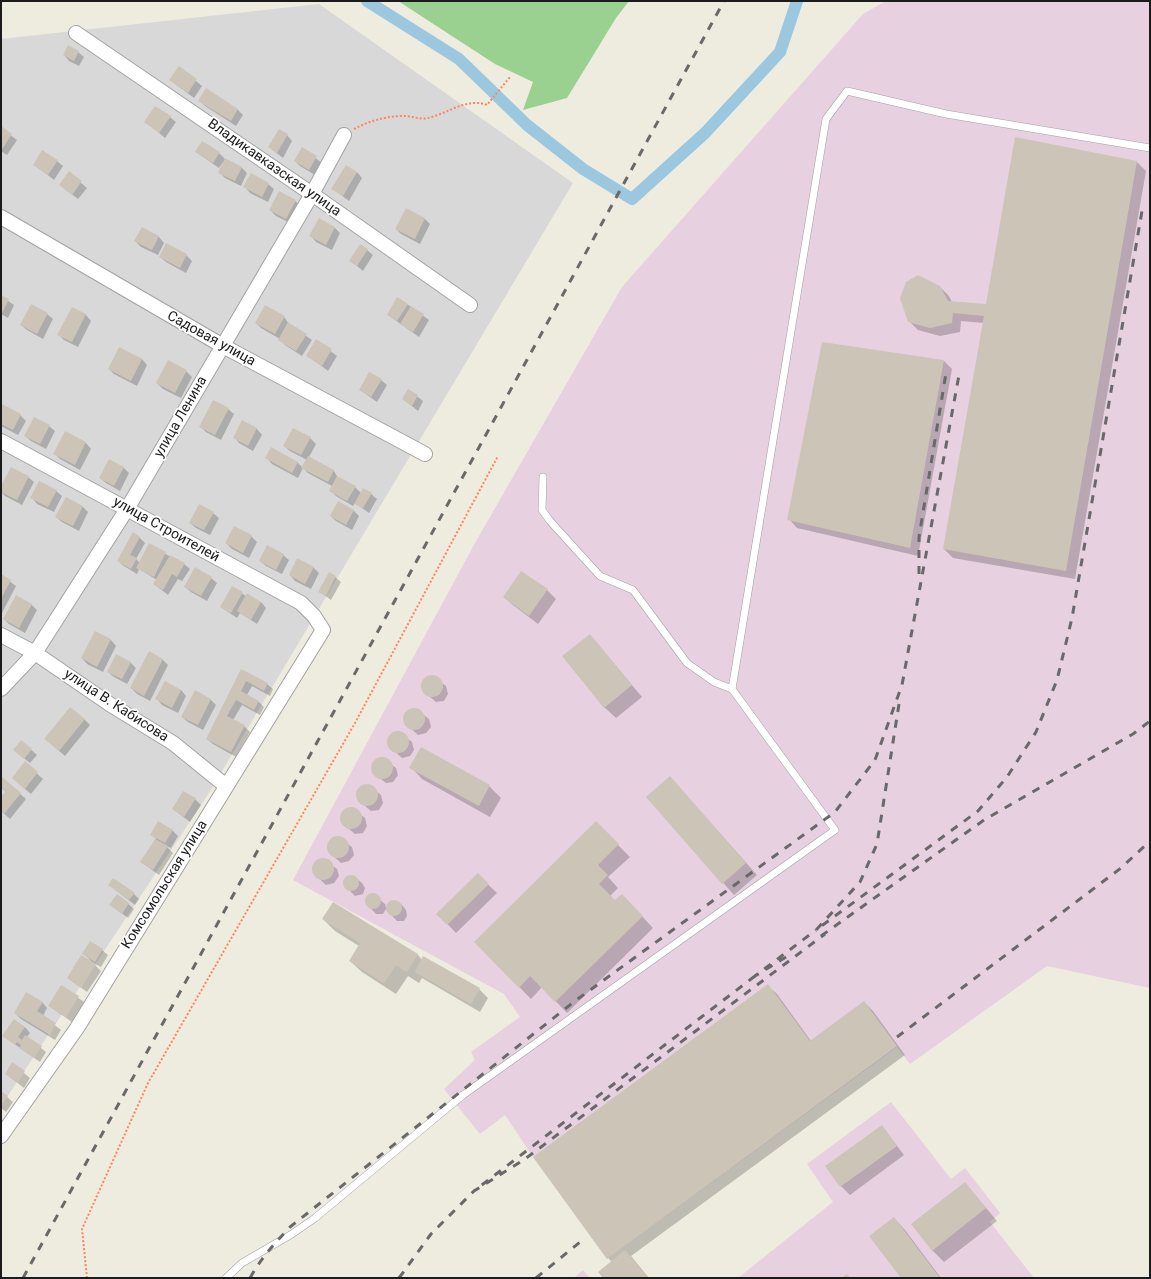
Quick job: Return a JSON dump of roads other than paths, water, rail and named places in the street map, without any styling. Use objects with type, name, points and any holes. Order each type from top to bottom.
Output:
[{"type":"street","name":"Владикавказская улица","points":[[76,33],[312,194],[470,306]]},
{"type":"street","name":"улица Ленина","points":[[1,689],[35,653],[127,509],[312,194],[344,135]]},
{"type":"street","name":"Садовая улица","points":[[1,217],[223,346],[425,454]]},
{"type":"street","name":"улица Строителей","points":[[1,441],[301,603],[314,616],[323,630]]},
{"type":"street","name":"Комсомольская улица","points":[[1,1136],[77,1028],[323,630]]},
{"type":"street","name":"улица В. Кабисова","points":[[1,635],[35,653],[111,705],[173,743],[226,786]]},
{"type":"lane","points":[[732,689],[826,119],[847,91],[946,114],[1150,148]]},
{"type":"lane","points":[[226,1278],[242,1262],[292,1234],[315,1218],[459,1098],[835,830],[732,689],[714,682],[687,663],[633,590],[600,576],[550,521],[542,510],[543,477]]},
{"type":"waterway","points":[[367,1],[459,59],[527,125],[583,169],[632,199],[705,133],[780,52],[797,1]]},
{"type":"railway","points":[[23,1278],[724,1]]},
{"type":"railway","points":[[899,704],[877,844],[860,882],[816,930],[978,811],[1007,777],[1036,732],[1057,680],[1072,618],[1142,211]]},
{"type":"railway","points":[[919,574],[919,537],[946,373]]},
{"type":"railway","points":[[250,1278],[264,1257],[290,1227],[575,1001],[835,812],[875,760],[902,685],[959,375]]},
{"type":"railway","points":[[821,936],[984,820],[1133,734],[1150,721]]},
{"type":"railway","points":[[897,1037],[1121,868],[1150,841]]},
{"type":"railway","points":[[786,957],[755,976],[816,930]]},
{"type":"railway","points":[[755,976],[474,1191],[525,1159],[825,934]]},
{"type":"railway","points":[[399,1278],[431,1234],[474,1191]]},
{"type":"railway","points":[[536,1278],[585,1238]]}]
